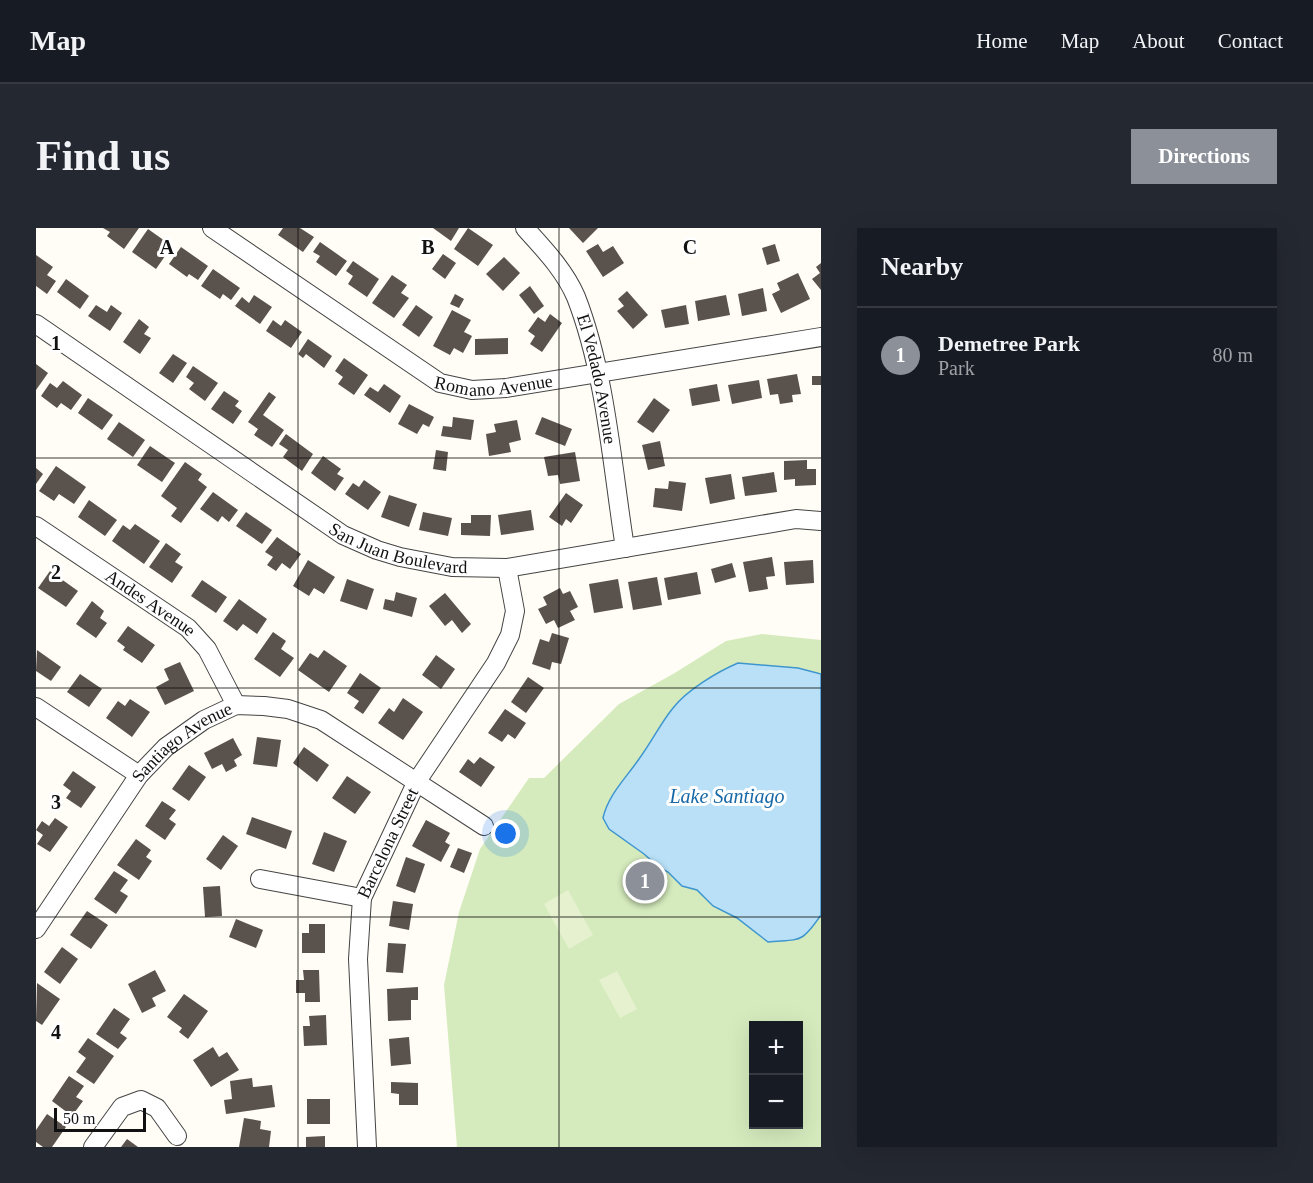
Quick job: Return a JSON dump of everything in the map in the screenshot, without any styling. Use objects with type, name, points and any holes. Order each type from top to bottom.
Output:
[{"type":"street","name":"Romano Avenue","points":[[212,228],[440,383],[472,390],[506,388],[820,336]]},
{"type":"street","name":"El Vedado Avenue","points":[[525,228],[552,258],[575,296],[598,373],[625,548]]},
{"type":"street","name":"San Juan Boulevard","points":[[36,324],[343,535],[377,550],[400,556],[453,567],[507,568],[796,519],[821,521]]},
{"type":"street","name":"Andes Avenue","points":[[36,526],[188,628],[207,649],[237,705]]},
{"type":"street","name":"Barcelona Street","points":[[367,1147],[358,959],[362,898],[417,782],[496,663],[510,635],[515,610],[507,568]]},
{"type":"street","name":"Santiago Avenue","points":[[36,929],[139,775],[166,747],[204,720],[237,705],[288,709],[321,720],[484,826]]},
{"type":"street","points":[[36,707],[139,775]]},
{"type":"street","points":[[260,879],[362,898]]},
{"type":"street","points":[[93,1147],[122,1107],[141,1100],[157,1108],[177,1136]]},
{"type":"green space","points":[[762,634],[821,640],[821,1147],[457,1147],[444,985],[459,912],[480,849],[529,778],[544,778],[619,704],[726,641]]},
{"type":"green space","points":[[568,890],[593,935],[569,949],[544,904]]},
{"type":"green space","points":[[617,971],[637,1009],[620,1018],[599,980]]},
{"type":"water","name":"Lake Santiago","points":[[738,663],[798,668],[821,674],[821,915],[809,931],[794,940],[768,942],[737,918],[713,906],[697,890],[682,886],[668,872],[609,829],[603,818],[613,794],[679,701],[703,682]]},
{"type":"building","points":[[103,228],[139,228],[124,249],[107,236],[110,232]]},
{"type":"building","points":[[283,228],[300,228],[314,237],[303,252],[278,235]]},
{"type":"building","points":[[433,228],[459,228],[451,241]]},
{"type":"building","points":[[468,228],[493,245],[478,266],[454,249]]},
{"type":"building","points":[[569,228],[598,228],[583,243]]},
{"type":"building","points":[[148,229],[172,246],[156,269],[132,252]]},
{"type":"building","points":[[320,242],[347,261],[336,276],[316,262],[320,256],[313,252]]},
{"type":"building","points":[[598,244],[603,252],[613,246],[624,263],[603,277],[586,251]]},
{"type":"building","points":[[775,244],[780,261],[767,265],[762,248]]},
{"type":"building","points":[[181,247],[208,266],[198,280],[189,274],[187,277],[169,264]]},
{"type":"building","points":[[443,254],[456,263],[445,279],[432,269]]},
{"type":"building","points":[[36,255],[53,267],[47,275],[56,281],[47,294],[36,286]]},
{"type":"building","points":[[504,257],[520,273],[503,291],[486,274]]},
{"type":"building","points":[[353,261],[379,279],[367,297],[348,284],[353,276],[346,271]]},
{"type":"building","points":[[821,263],[821,290],[812,279],[820,273],[816,267]]},
{"type":"building","points":[[213,269],[240,288],[231,300],[223,294],[220,299],[201,286]]},
{"type":"building","points":[[798,273],[810,299],[781,313],[772,294],[780,290],[777,283]]},
{"type":"building","points":[[392,275],[407,285],[401,293],[409,298],[394,318],[372,303]]},
{"type":"building","points":[[66,279],[89,296],[80,309],[57,292]]},
{"type":"building","points":[[530,286],[544,306],[534,314],[519,295]]},
{"type":"building","points":[[763,288],[767,311],[742,316],[738,294]]},
{"type":"building","points":[[627,291],[648,315],[633,329],[617,311],[624,306],[618,299]]},
{"type":"building","points":[[455,294],[464,299],[459,308],[450,304]]},
{"type":"building","points":[[254,295],[272,307],[260,324],[235,306],[242,297],[249,303]]},
{"type":"building","points":[[726,295],[730,315],[698,321],[695,301]]},
{"type":"building","points":[[96,305],[107,312],[111,305],[122,313],[110,331],[88,316]]},
{"type":"building","points":[[416,305],[433,317],[419,337],[402,325]]},
{"type":"building","points":[[686,305],[689,324],[665,328],[661,310]]},
{"type":"building","points":[[452,310],[471,320],[464,332],[472,336],[463,353],[454,348],[450,355],[433,346]]},
{"type":"building","points":[[550,314],[562,323],[542,352],[530,344],[535,336],[528,331],[538,317],[545,322]]},
{"type":"building","points":[[139,319],[149,327],[144,334],[151,338],[140,354],[123,342]]},
{"type":"building","points":[[273,320],[281,326],[285,320],[302,332],[291,348],[266,331]]},
{"type":"building","points":[[508,338],[508,354],[475,355],[475,339]]},
{"type":"building","points":[[308,339],[332,356],[324,368],[306,354],[303,358],[298,354]]},
{"type":"building","points":[[173,354],[187,363],[173,383],[159,373]]},
{"type":"building","points":[[344,358],[368,375],[354,395],[338,384],[343,377],[335,371]]},
{"type":"building","points":[[36,364],[48,373],[36,390]]},
{"type":"building","points":[[193,366],[218,383],[205,401],[189,389],[194,383],[186,377]]},
{"type":"building","points":[[797,374],[801,394],[792,395],[793,402],[780,404],[778,394],[770,395],[767,379]]},
{"type":"building","points":[[812,376],[821,376],[821,385],[812,385]]},
{"type":"building","points":[[759,380],[762,398],[732,404],[728,385]]},
{"type":"building","points":[[63,381],[82,395],[71,410],[61,403],[57,408],[41,396],[50,383],[57,388]]},
{"type":"building","points":[[384,384],[401,396],[390,413],[364,395],[370,387],[378,392]]},
{"type":"building","points":[[717,384],[720,401],[692,406],[689,389]]},
{"type":"building","points":[[224,391],[239,401],[235,406],[242,411],[233,424],[211,409]]},
{"type":"building","points":[[269,392],[276,397],[263,415],[284,430],[272,447],[254,435],[258,429],[248,422]]},
{"type":"building","points":[[88,398],[113,415],[102,430],[78,413]]},
{"type":"building","points":[[654,398],[670,410],[653,433],[637,422]]},
{"type":"building","points":[[409,404],[434,417],[429,427],[423,424],[417,434],[398,424]]},
{"type":"building","points":[[453,417],[474,420],[471,440],[441,436],[443,426],[452,427]]},
{"type":"building","points":[[542,417],[572,429],[565,446],[535,434]]},
{"type":"building","points":[[517,420],[521,440],[509,443],[511,452],[489,456],[486,434],[496,432],[494,424]]},
{"type":"building","points":[[119,422],[145,440],[133,457],[107,439]]},
{"type":"building","points":[[286,434],[313,454],[302,471],[283,457],[288,450],[279,444]]},
{"type":"building","points":[[660,441],[665,466],[648,470],[642,445]]},
{"type":"building","points":[[150,446],[175,463],[162,482],[137,465]]},
{"type":"building","points":[[436,450],[448,452],[446,471],[433,469]]},
{"type":"building","points":[[575,452],[580,481],[560,484],[558,475],[548,476],[544,457]]},
{"type":"building","points":[[323,456],[341,469],[337,474],[344,478],[335,491],[311,473]]},
{"type":"building","points":[[807,460],[807,469],[816,469],[816,485],[795,486],[795,479],[784,480],[784,461]]},
{"type":"building","points":[[185,462],[202,474],[198,480],[207,487],[181,523],[171,516],[177,508],[161,496]]},
{"type":"building","points":[[56,466],[86,487],[74,504],[59,494],[54,501],[39,491]]},
{"type":"building","points":[[36,468],[43,474],[36,484]]},
{"type":"building","points":[[774,472],[777,492],[745,496],[742,477]]},
{"type":"building","points":[[731,474],[735,499],[710,504],[705,478]]},
{"type":"building","points":[[364,480],[381,492],[368,510],[345,494],[353,483],[359,487]]},
{"type":"building","points":[[669,481],[686,483],[682,511],[653,507],[655,488],[668,489]]},
{"type":"building","points":[[213,492],[238,510],[229,522],[222,516],[218,522],[200,509]]},
{"type":"building","points":[[566,493],[583,505],[571,523],[566,519],[562,526],[549,517]]},
{"type":"building","points":[[389,495],[417,504],[409,527],[381,517]]},
{"type":"building","points":[[89,500],[117,520],[105,536],[78,517]]},
{"type":"building","points":[[531,510],[534,530],[501,535],[498,515]]},
{"type":"building","points":[[246,512],[272,530],[262,544],[236,526]]},
{"type":"building","points":[[423,512],[452,518],[448,536],[419,530]]},
{"type":"building","points":[[471,515],[491,515],[490,536],[461,535],[461,523],[471,523]]},
{"type":"building","points":[[135,524],[160,541],[144,564],[112,541],[123,525],[130,530]]},
{"type":"building","points":[[277,537],[301,554],[290,569],[282,563],[276,571],[267,565],[273,557],[265,552]]},
{"type":"building","points":[[166,543],[181,554],[175,562],[183,567],[172,583],[149,567]]},
{"type":"building","points":[[772,557],[775,576],[766,577],[768,589],[749,592],[743,562]]},
{"type":"building","points":[[308,560],[335,577],[324,594],[314,588],[309,596],[293,586]]},
{"type":"building","points":[[813,560],[814,583],[786,585],[784,562]]},
{"type":"building","points":[[732,563],[736,577],[715,583],[711,569]]},
{"type":"building","points":[[50,571],[78,591],[66,607],[38,588]]},
{"type":"building","points":[[697,572],[701,594],[668,600],[664,578]]},
{"type":"building","points":[[657,577],[662,605],[633,610],[628,582]]},
{"type":"building","points":[[347,579],[374,589],[367,610],[340,601]]},
{"type":"building","points":[[618,579],[623,608],[594,613],[589,584]]},
{"type":"building","points":[[202,580],[227,597],[216,613],[191,596]]},
{"type":"building","points":[[560,588],[563,594],[570,591],[578,607],[570,611],[575,620],[558,628],[554,620],[546,624],[538,609],[547,605],[543,597]]},
{"type":"building","points":[[396,592],[417,598],[412,617],[383,609],[385,599],[394,601]]},
{"type":"building","points":[[445,593],[471,624],[462,633],[452,620],[445,626],[429,606]]},
{"type":"building","points":[[239,599],[267,619],[257,634],[243,624],[237,631],[223,621]]},
{"type":"building","points":[[92,601],[104,611],[100,618],[107,623],[96,638],[76,624]]},
{"type":"building","points":[[128,626],[155,645],[142,663],[123,650],[125,647],[117,641]]},
{"type":"building","points":[[273,632],[286,641],[281,649],[294,658],[280,677],[254,659]]},
{"type":"building","points":[[552,633],[569,638],[561,664],[552,662],[550,670],[532,664],[540,639],[549,642]]},
{"type":"building","points":[[37,650],[61,667],[51,681],[36,671]]},
{"type":"building","points":[[324,650],[347,666],[329,692],[298,670],[310,653],[318,658]]},
{"type":"building","points":[[436,655],[455,669],[441,689],[422,675]]},
{"type":"building","points":[[180,662],[194,691],[165,705],[156,687],[169,680],[164,669]]},
{"type":"building","points":[[360,673],[381,688],[363,714],[354,708],[359,701],[347,693]]},
{"type":"building","points":[[80,674],[102,689],[89,707],[67,692]]},
{"type":"building","points":[[528,677],[544,688],[526,713],[511,702]]},
{"type":"building","points":[[403,698],[423,712],[403,740],[378,723],[389,708],[394,712]]},
{"type":"building","points":[[130,699],[150,712],[132,737],[106,718],[118,701],[125,706]]},
{"type":"building","points":[[505,709],[526,723],[515,739],[508,734],[502,742],[488,733]]},
{"type":"building","points":[[257,737],[281,740],[277,767],[253,764]]},
{"type":"building","points":[[233,738],[242,755],[234,760],[237,766],[226,772],[222,764],[212,769],[204,753]]},
{"type":"building","points":[[304,747],[329,765],[317,782],[293,763]]},
{"type":"building","points":[[480,757],[495,767],[481,787],[459,772],[468,759],[474,764]]},
{"type":"building","points":[[189,765],[206,777],[189,801],[172,789]]},
{"type":"building","points":[[73,771],[96,787],[81,808],[66,798],[71,791],[63,785]]},
{"type":"building","points":[[347,776],[371,792],[355,814],[332,798]]},
{"type":"building","points":[[162,801],[176,810],[169,819],[176,824],[165,840],[145,826]]},
{"type":"building","points":[[252,817],[292,831],[286,849],[246,834]]},
{"type":"building","points":[[55,818],[68,827],[50,852],[37,844],[43,835],[36,830],[42,821],[49,826]]},
{"type":"building","points":[[426,820],[450,833],[445,842],[450,845],[441,862],[412,846]]},
{"type":"building","points":[[324,832],[347,841],[334,872],[312,864]]},
{"type":"building","points":[[223,835],[238,846],[221,870],[206,859]]},
{"type":"building","points":[[136,839],[151,850],[146,857],[152,861],[139,880],[117,865]]},
{"type":"building","points":[[458,848],[472,853],[464,873],[450,867]]},
{"type":"building","points":[[406,857],[425,864],[415,893],[396,886]]},
{"type":"building","points":[[114,871],[128,880],[120,891],[128,896],[116,914],[94,899]]},
{"type":"building","points":[[220,886],[222,916],[205,917],[203,887]]},
{"type":"building","points":[[393,901],[413,904],[409,930],[389,926]]},
{"type":"building","points":[[87,911],[108,925],[91,949],[70,935]]},
{"type":"building","points":[[236,919],[263,930],[256,948],[229,937]]},
{"type":"building","points":[[309,924],[325,924],[325,953],[302,953],[302,933],[309,933]]},
{"type":"building","points":[[388,943],[406,944],[403,973],[386,972]]},
{"type":"building","points":[[62,947],[78,959],[60,984],[44,972]]},
{"type":"building","points":[[155,970],[166,991],[152,998],[156,1006],[142,1013],[128,984]]},
{"type":"building","points":[[303,970],[319,970],[320,1002],[305,1002],[305,993],[296,993],[296,980],[304,980]]},
{"type":"building","points":[[37,983],[60,999],[42,1025],[36,1021]]},
{"type":"building","points":[[418,987],[418,1000],[411,1000],[411,1020],[388,1021],[387,989]]},
{"type":"building","points":[[184,994],[208,1011],[188,1039],[179,1032],[182,1028],[167,1017]]},
{"type":"building","points":[[114,1008],[130,1019],[120,1033],[127,1038],[118,1049],[96,1034]]},
{"type":"building","points":[[326,1015],[327,1045],[304,1046],[303,1026],[310,1026],[309,1016]]},
{"type":"building","points":[[409,1037],[411,1064],[391,1066],[389,1039]]},
{"type":"building","points":[[88,1038],[114,1056],[94,1084],[76,1072],[86,1058],[78,1052]]},
{"type":"building","points":[[213,1047],[219,1057],[227,1052],[239,1070],[211,1087],[193,1060]]},
{"type":"building","points":[[69,1076],[84,1086],[76,1097],[83,1101],[72,1116],[52,1101]]},
{"type":"building","points":[[252,1078],[253,1087],[272,1085],[275,1107],[226,1114],[224,1100],[232,1099],[230,1081]]},
{"type":"building","points":[[391,1082],[418,1083],[418,1105],[399,1105],[399,1094],[391,1093]]},
{"type":"building","points":[[307,1099],[330,1099],[330,1124],[307,1124]]},
{"type":"building","points":[[47,1114],[66,1127],[52,1147],[43,1147],[36,1142],[36,1130]]},
{"type":"building","points":[[244,1118],[261,1121],[260,1129],[271,1131],[269,1147],[239,1147]]},
{"type":"building","points":[[325,1136],[325,1147],[306,1147],[306,1137]]},
{"type":"building","points":[[127,1139],[138,1147],[121,1147]]},
{"type":"place","name":"Demetree Park","points":[[645,881]]}]
